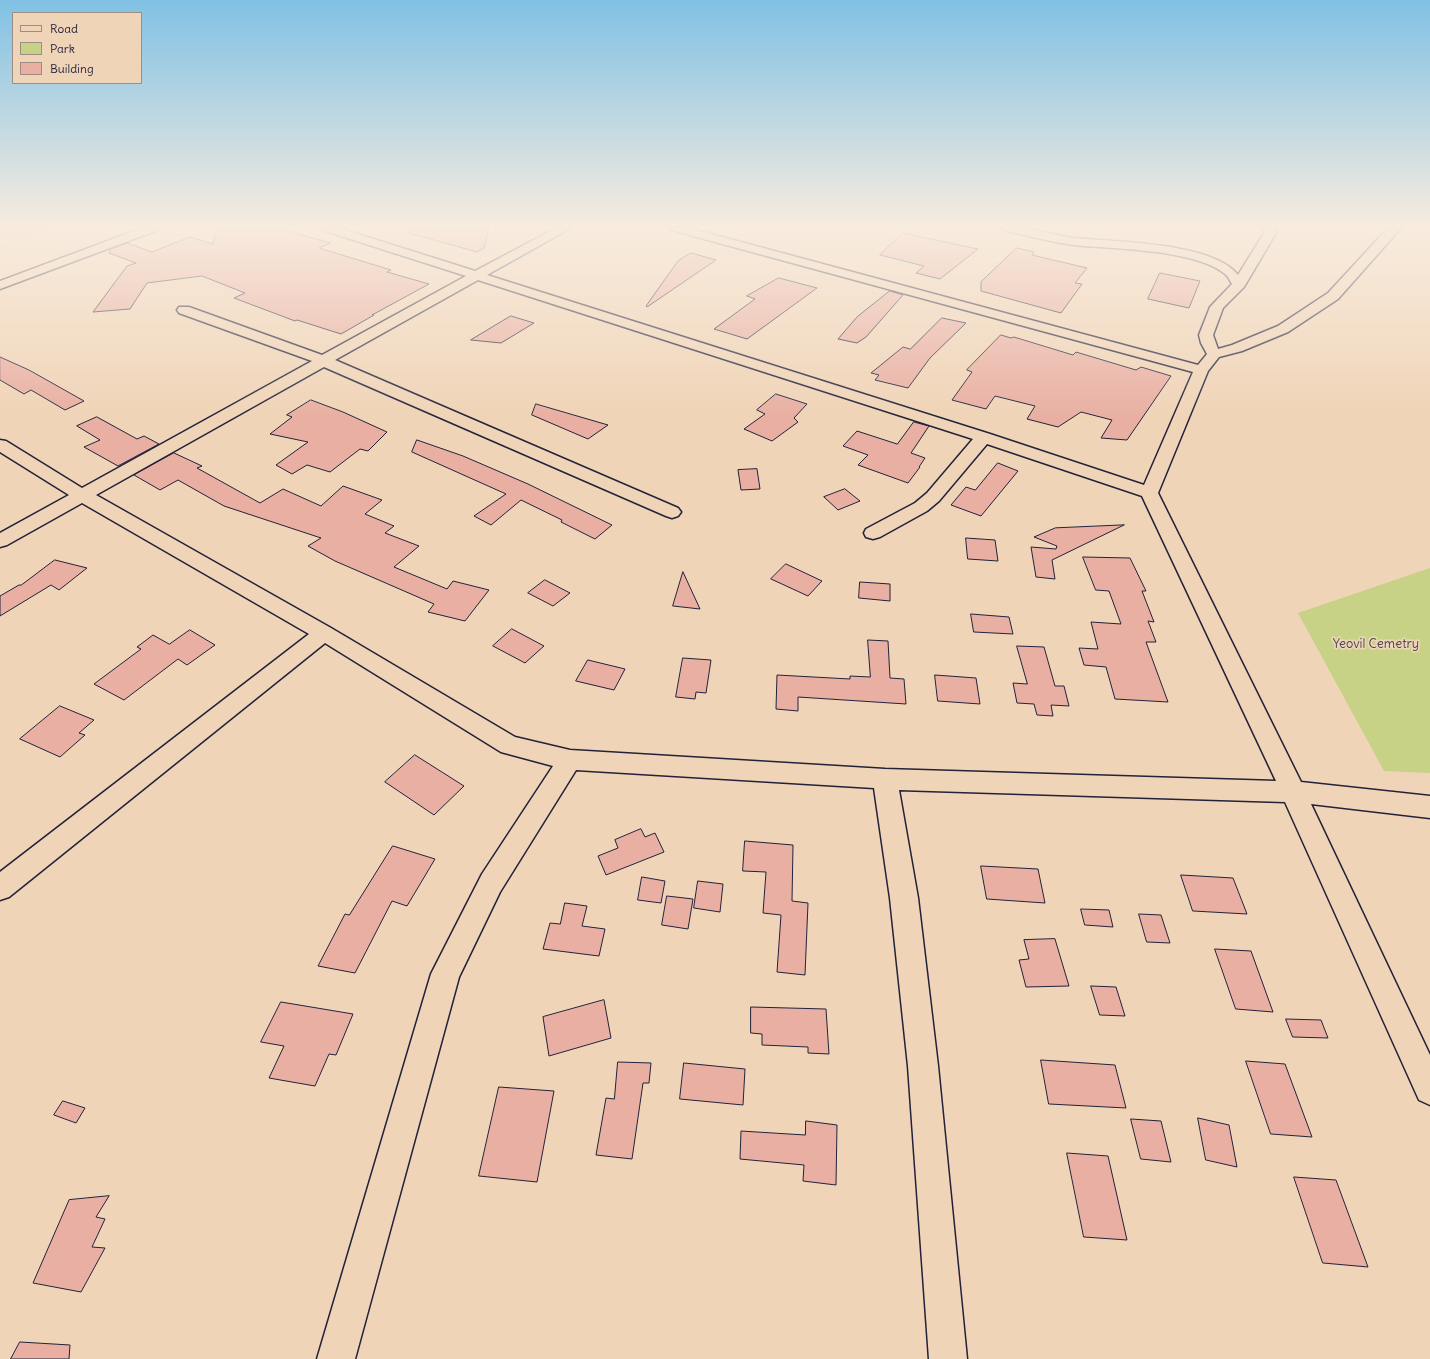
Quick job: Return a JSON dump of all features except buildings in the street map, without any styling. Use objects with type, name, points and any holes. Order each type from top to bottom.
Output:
[{"type":"street","points":[[0,541],[448,291]]},
{"type":"street","points":[[525,291],[984,437],[1149,493],[1293,792],[1430,1089]]},
{"type":"street","points":[[910,291],[1201,370]]},
{"type":"street","points":[[1214,354],[1208,343],[1206,335],[1208,328],[1217,307],[1234,291]]},
{"type":"street","points":[[1149,493],[1201,370],[1214,354],[1238,348],[1283,329],[1333,296],[1337,291]]},
{"type":"street","points":[[184,310],[324,361],[672,512]]},
{"type":"street","points":[[873,533],[920,507],[933,497],[984,437]]},
{"type":"street","points":[[0,445],[82,495],[324,633],[509,745],[570,760],[885,779],[1293,792],[1430,807]]},
{"type":"street","points":[[0,888],[324,633]]},
{"type":"street","points":[[336,1359],[445,974],[491,883],[570,760]]},
{"type":"street","points":[[885,779],[904,898],[910,952],[922,1066],[948,1359]]},
{"type":"green space","name":"Yeovil Cemetry","points":[[1430,568],[1430,773],[1384,771],[1298,613]]}]
